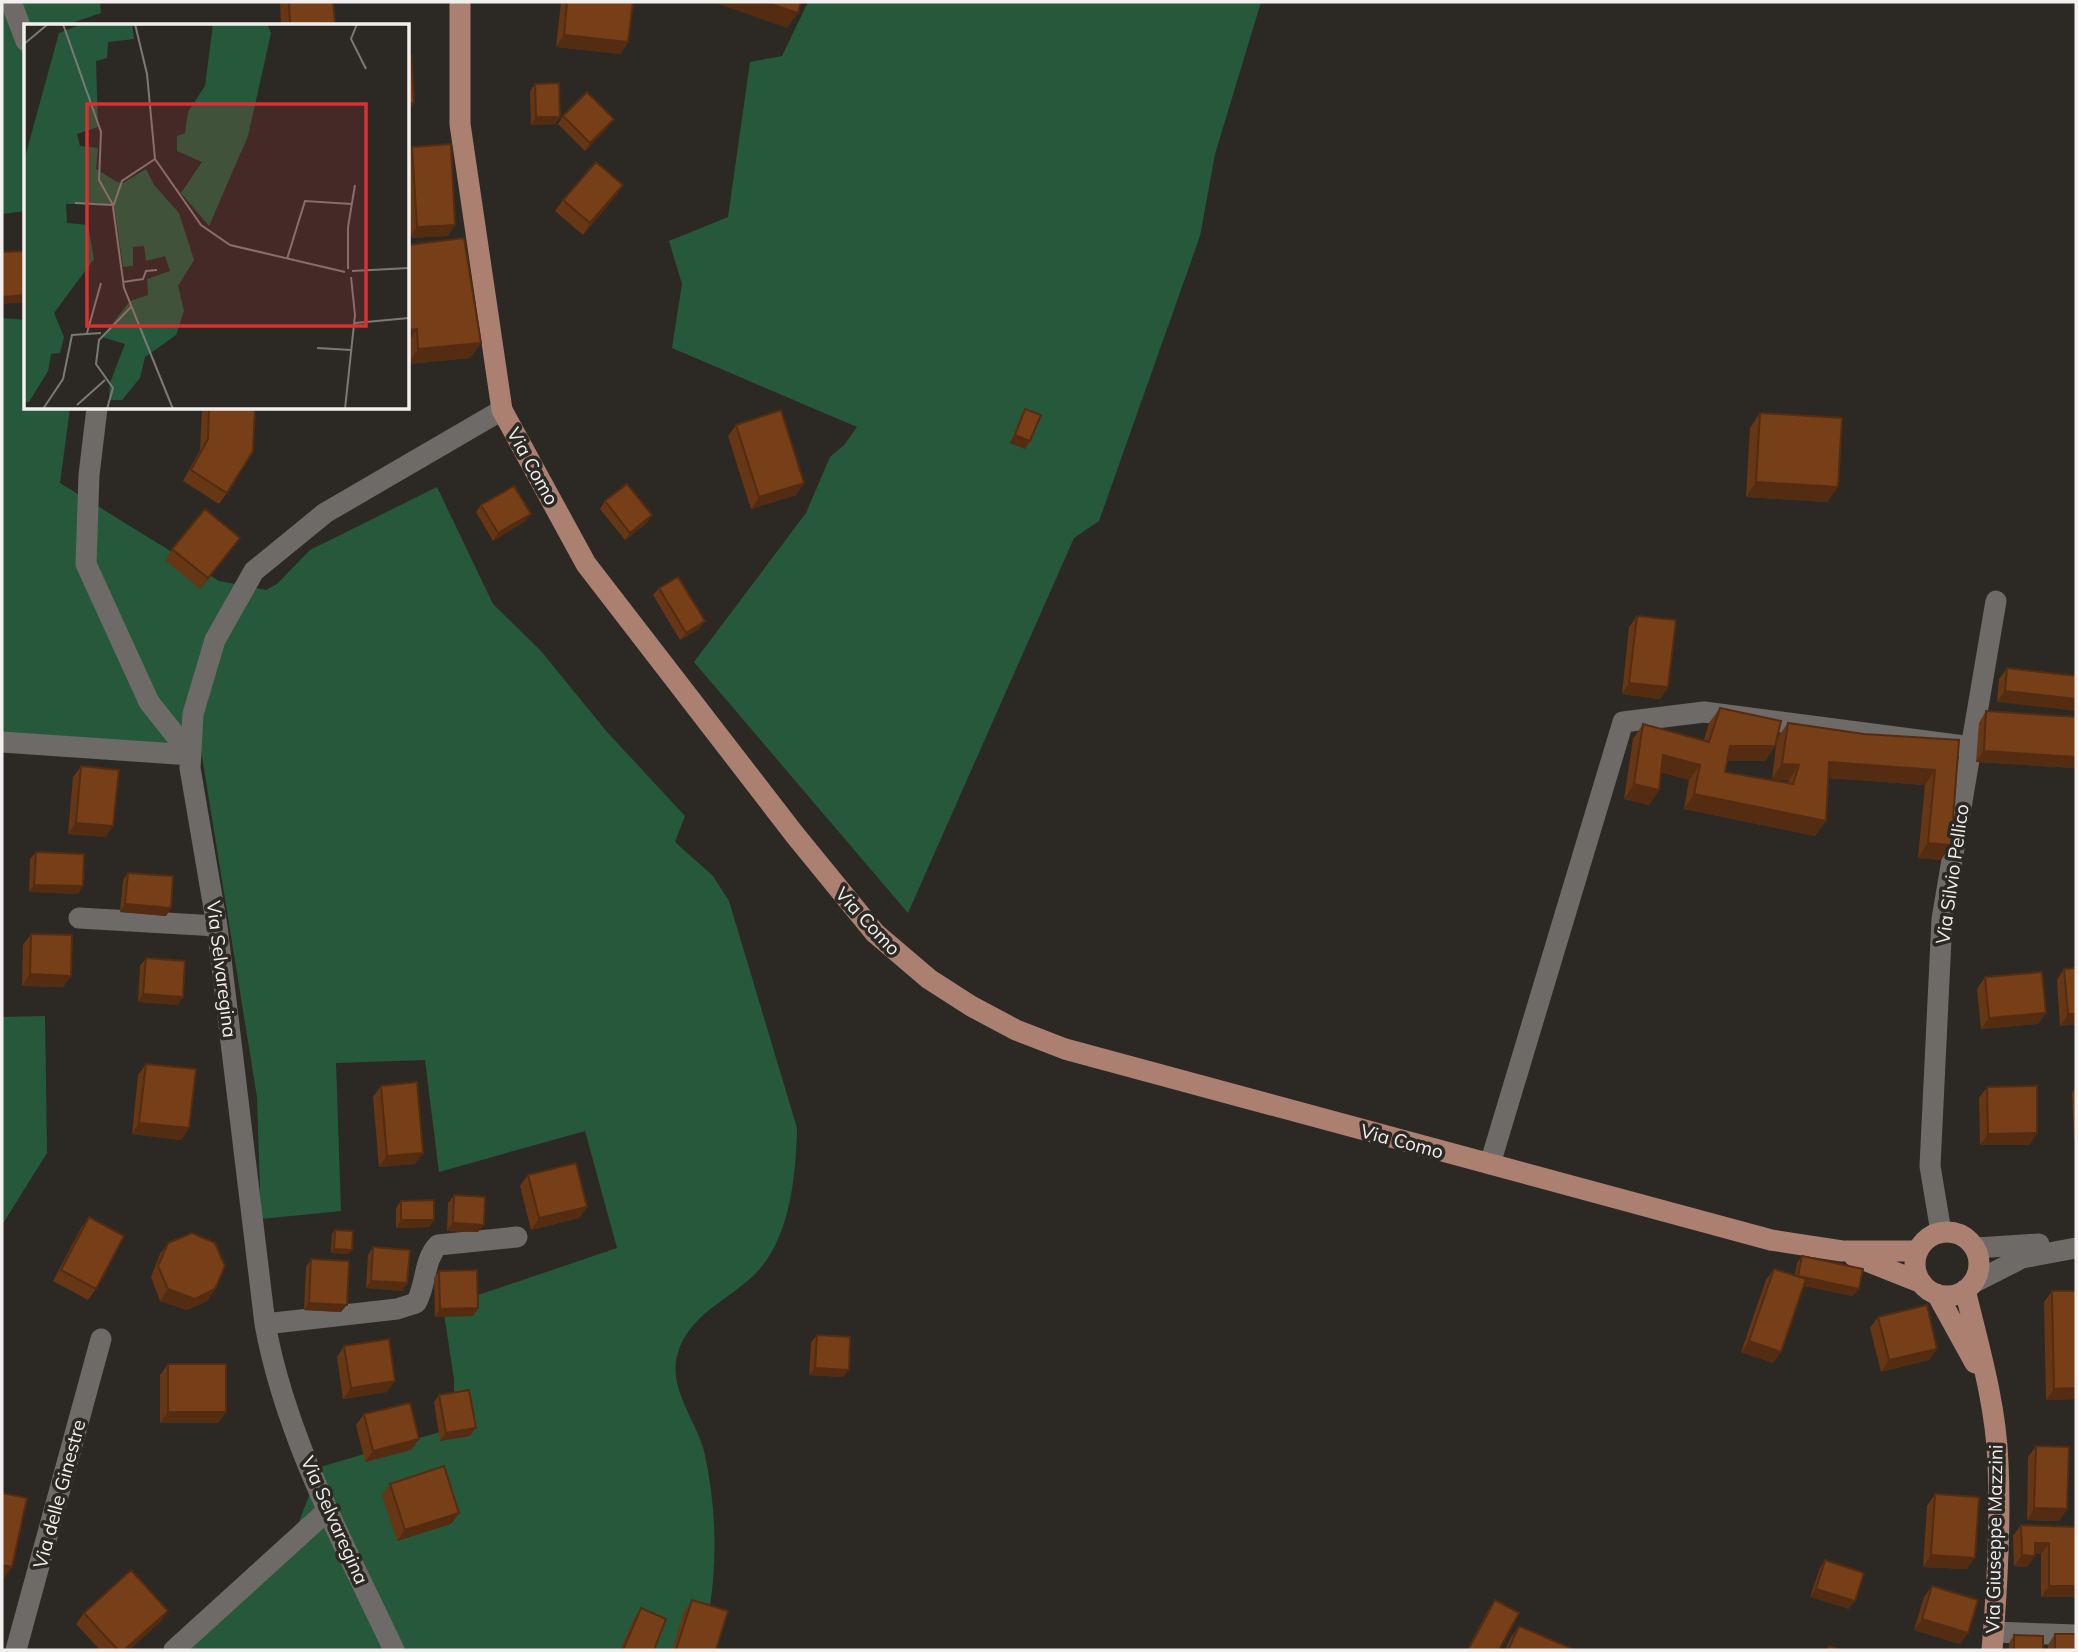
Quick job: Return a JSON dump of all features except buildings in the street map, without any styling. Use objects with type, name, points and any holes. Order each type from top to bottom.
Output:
[{"type":"main road","name":"Via Como","points":[[460,2],[460,124],[502,410],[586,564],[845,900],[875,933],[929,979],[1016,1030],[1065,1049],[1771,1240],[1842,1251],[1918,1251]]},
{"type":"main road","points":[[1941,1233],[1955,1233],[1968,1239],[1976,1248],[1979,1267],[1969,1286],[1951,1295],[1929,1289],[1916,1267],[1918,1251],[1926,1240],[1941,1233]]},
{"type":"main road","name":"Via Como","points":[[1842,1251],[1929,1289]]},
{"type":"main road","name":"Via Giuseppe Mazzini","points":[[1969,1286],[1988,1386],[1998,1463],[1993,1641]]},
{"type":"main road","name":"Via Giuseppe Mazzini","points":[[1929,1289],[1988,1386]]},
{"type":"street","points":[[10,2],[24,36]]},
{"type":"street","points":[[97,410],[89,475],[86,564],[149,702],[191,755]]},
{"type":"street","name":"Via Selvaregina","points":[[394,1650],[328,1510],[274,1373],[265,1324],[217,926],[190,768],[192,714],[215,640],[254,571],[325,513],[502,410]]},
{"type":"street","name":"Via Silvio Pellico","points":[[1941,1233],[1930,1166],[1942,919],[1996,601]]},
{"type":"street","points":[[1490,1164],[1623,722],[1704,712],[1972,747]]},
{"type":"street","points":[[2,742],[191,755]]},
{"type":"street","points":[[79,918],[217,926]]},
{"type":"street","points":[[265,1324],[397,1309],[416,1303],[423,1292],[429,1255],[438,1245],[517,1237]]},
{"type":"street","points":[[1976,1248],[2076,1242]]},
{"type":"street","points":[[1969,1286],[2022,1258],[2076,1248]]},
{"type":"street","name":"Via delle Ginestre","points":[[16,1650],[101,1339]]},
{"type":"street","points":[[174,1650],[328,1510]]},
{"type":"street","points":[[1993,1641],[2076,1635]]},
{"type":"green space","points":[[2,2],[100,2],[101,13],[69,24],[24,24],[24,211],[2,214]]},
{"type":"green space","points":[[808,2],[1261,2],[1215,154],[1200,236],[1099,521],[1074,538],[908,913],[694,662],[806,513],[830,457],[844,445],[857,427],[672,348],[682,284],[669,241],[728,217],[750,62],[782,56]]},
{"type":"green space","points":[[2,318],[24,320],[24,410],[70,410],[60,483],[219,581],[266,590],[277,584],[310,550],[437,487],[493,604],[541,651],[607,732],[685,816],[675,842],[713,876],[729,901],[797,1128],[790,1200],[780,1235],[772,1251],[752,1277],[691,1327],[677,1356],[677,1381],[684,1405],[704,1451],[712,1501],[713,1576],[701,1650],[182,1650],[299,1522],[320,1467],[454,1428],[454,1379],[443,1307],[617,1248],[585,1131],[439,1172],[425,1060],[336,1063],[341,1211],[261,1219],[257,1097],[200,744],[2,750]]},
{"type":"green space","points":[[2,945],[3,1017],[45,1016],[47,1153],[2,1225]]}]
